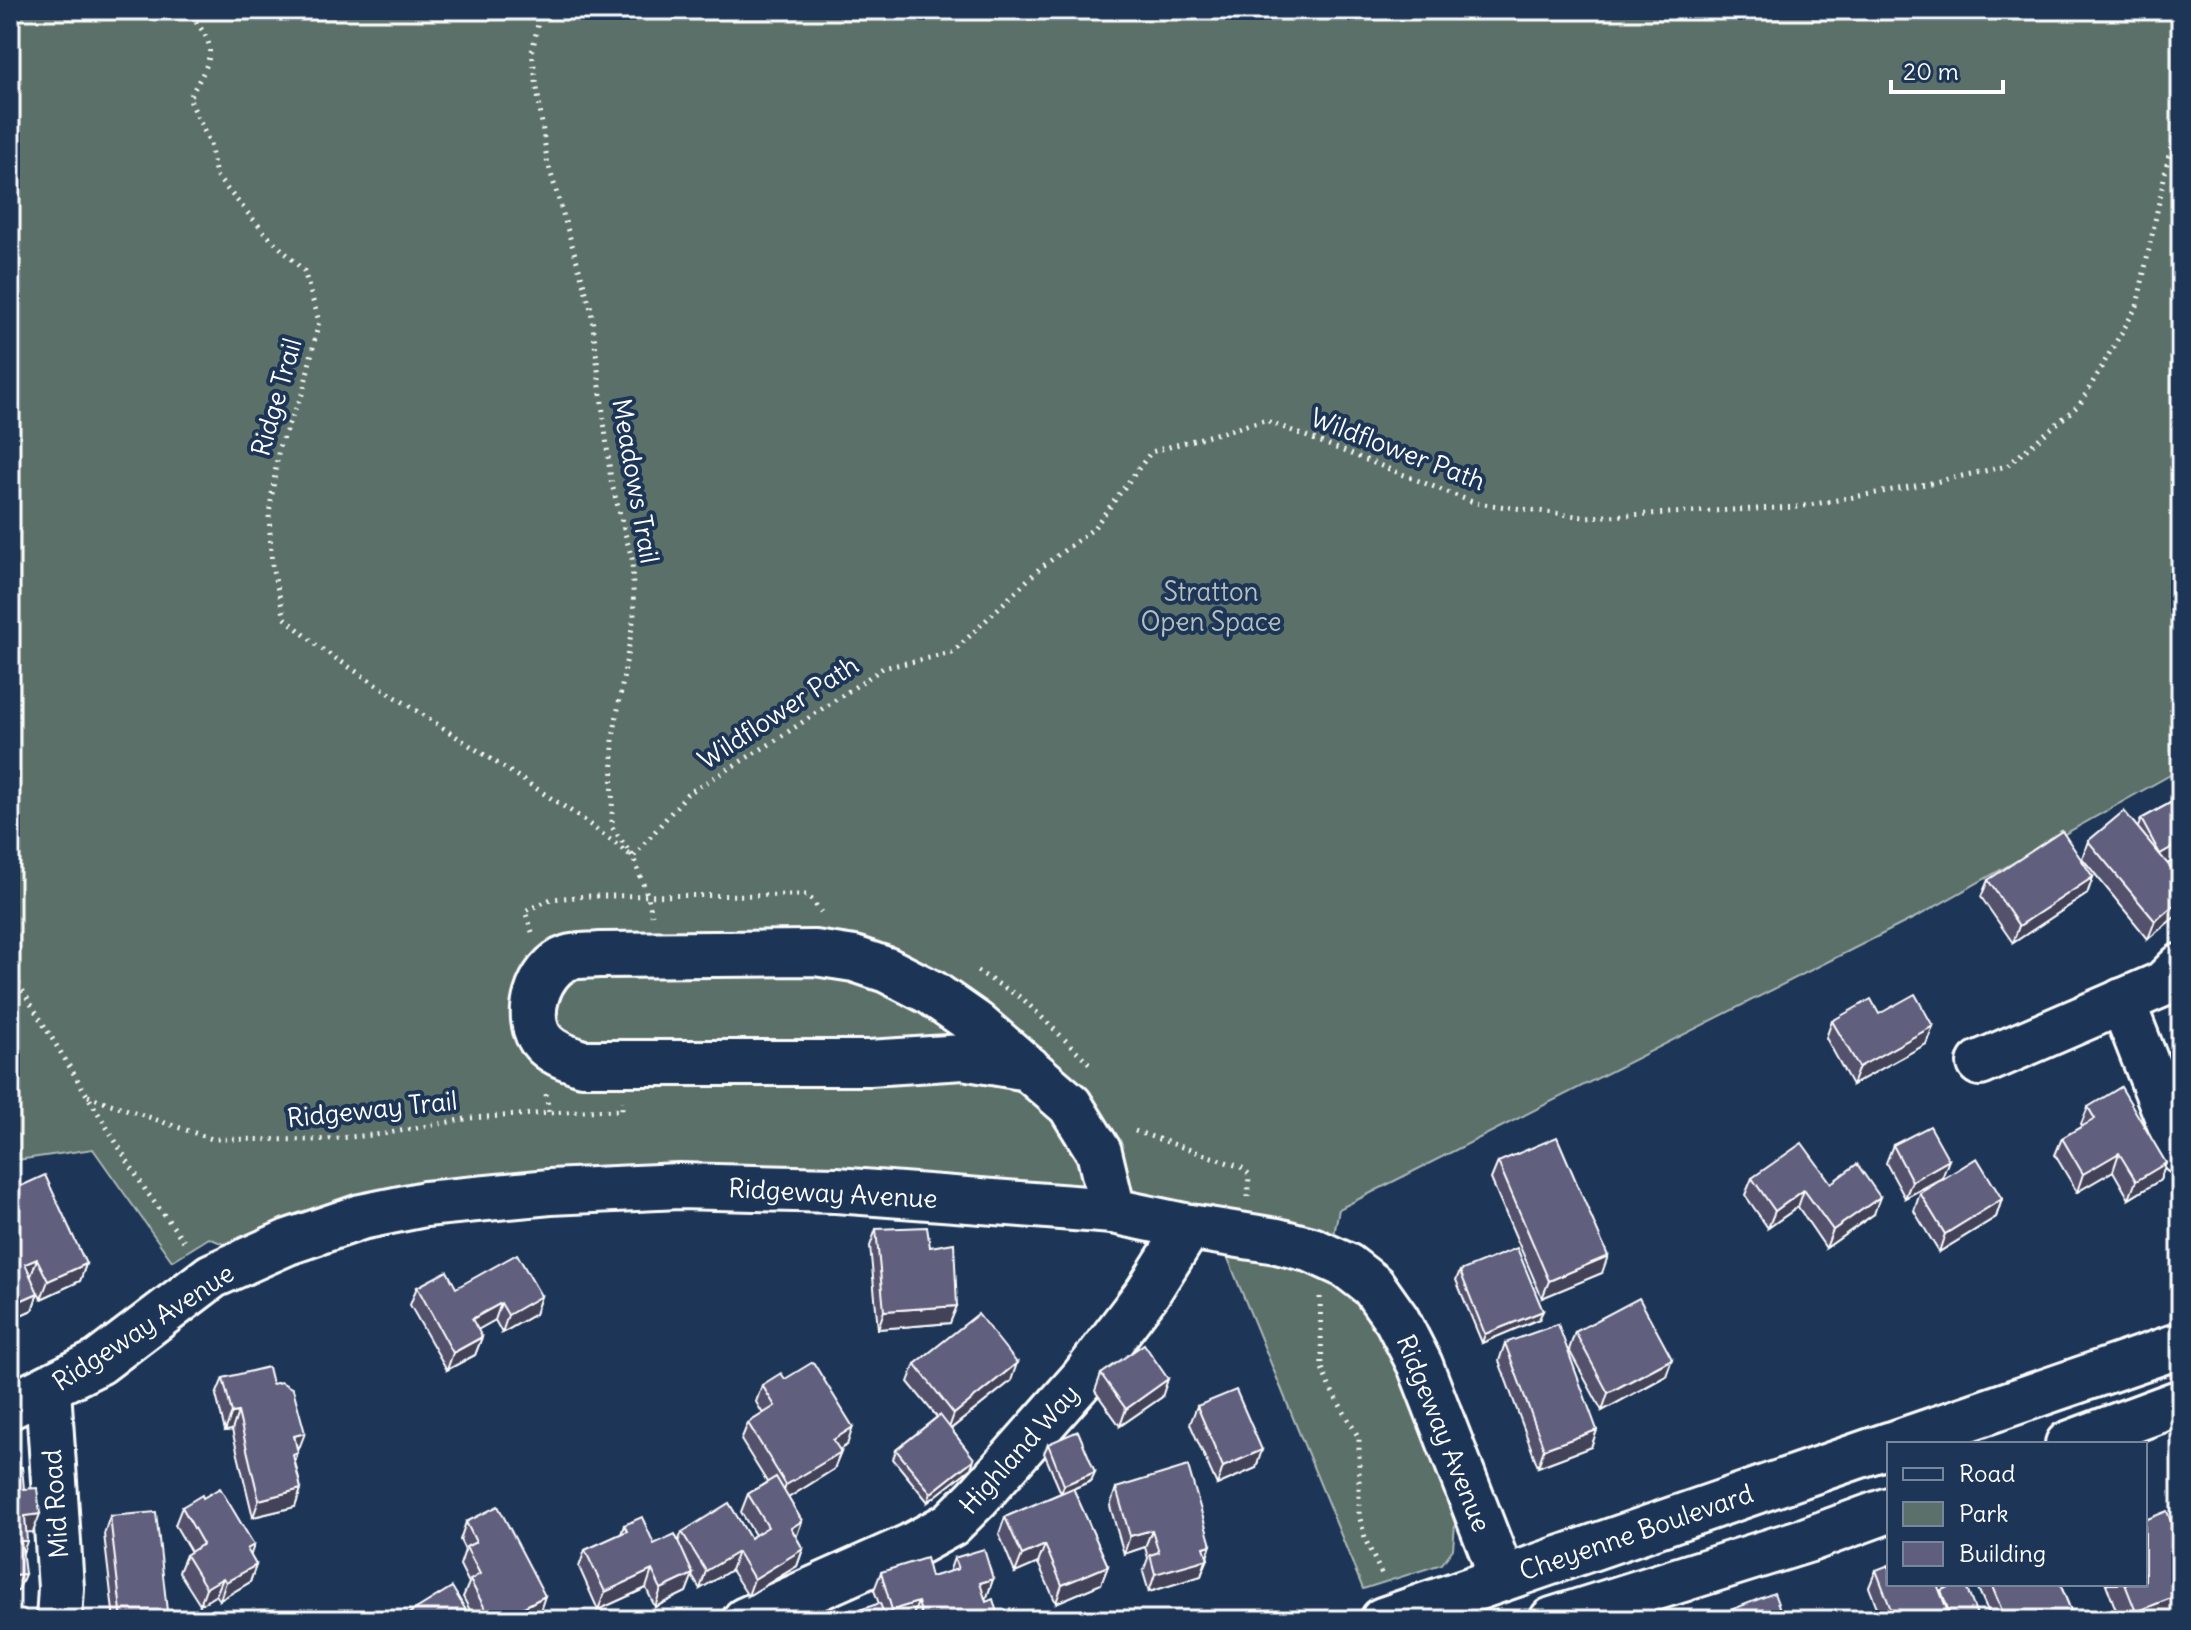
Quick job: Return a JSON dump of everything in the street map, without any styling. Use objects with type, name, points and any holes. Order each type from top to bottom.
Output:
[{"type":"street","points":[[1028,1068],[963,1057],[869,1063],[582,1063],[556,1053],[542,1041],[535,1026],[534,1003],[544,979],[555,967],[568,958],[599,955],[815,953],[854,959],[887,970],[932,993],[975,1023],[1028,1068],[1070,1105],[1099,1152],[1113,1211]]},
{"type":"street","points":[[1980,1063],[2163,984],[2181,966]]},
{"type":"street","points":[[2122,1001],[2181,1152]]},
{"type":"street","name":"Ridgeway Avenue","points":[[29,1397],[99,1362],[212,1276],[288,1242],[361,1217],[425,1204],[550,1192],[679,1186],[836,1190],[1113,1211],[1312,1250],[1347,1266],[1373,1286],[1397,1320],[1420,1365],[1502,1577]]},
{"type":"street","name":"Highland Way","points":[[745,1620],[911,1546],[951,1524],[1083,1378],[1148,1292],[1189,1227]]},
{"type":"street","name":"Cheyenne Boulevard","points":[[1900,1442],[2181,1345]]},
{"type":"street","name":"Mid Road","points":[[29,1397],[61,1588],[59,1620]]},
{"type":"street","points":[[2073,1442],[2181,1402]]},
{"type":"street","name":"Cheyenne Boulevard","points":[[1392,1617],[1887,1446]]},
{"type":"street","points":[[1552,1620],[1807,1540],[1887,1511]]},
{"type":"path","name":"Ridge Trail","points":[[185,10],[203,29],[211,51],[189,98],[210,144],[216,176],[265,233],[304,271],[319,321],[303,392],[279,447],[269,515],[272,567],[285,618],[320,648],[577,815],[633,857]]},
{"type":"path","name":"Meadows Trail","points":[[541,10],[532,52],[547,160],[591,309],[611,481],[632,559],[634,616],[613,738],[612,827],[633,857],[648,897],[653,923],[651,956]]},
{"type":"path","name":"Wildflower Path","points":[[633,857],[687,794],[773,742],[883,668],[952,653],[1039,569],[1093,529],[1151,452],[1265,420],[1475,503],[1585,517],[1798,507],[2007,466],[2080,404],[2137,306],[2170,150],[2181,128]]},
{"type":"path","points":[[10,970],[146,1191],[212,1276]]},
{"type":"path","name":"Ridgeway Trail","points":[[88,1096],[212,1139],[316,1140],[384,1134],[471,1118],[622,1110],[624,1064]]},
{"type":"path","points":[[1317,1288],[1322,1368],[1359,1438],[1359,1515],[1392,1617]]},
{"type":"green space","name":"Stratton Open Space","points":[[10,10],[2181,10],[2181,769],[1920,915],[1339,1209],[1326,1275],[1347,1289],[1392,1344],[1455,1524],[1453,1549],[1442,1564],[1363,1589],[1227,1256],[1213,1206],[1057,1186],[854,1173],[228,1246],[209,1238],[172,1261],[93,1149],[10,1161]]},
{"type":"building","points":[[2181,797],[2181,842],[2160,854],[2141,819]]},
{"type":"building","points":[[2124,811],[2181,880],[2181,899],[2155,921],[2088,841]]},
{"type":"building","points":[[2062,831],[2093,877],[2019,926],[1988,880]]},
{"type":"building","points":[[1915,994],[1933,1026],[1859,1067],[1832,1021],[1871,999],[1879,1014]]},
{"type":"building","points":[[2121,1087],[2166,1163],[2136,1181],[2119,1153],[2083,1174],[2062,1138],[2095,1119],[2088,1107]]},
{"type":"building","points":[[1930,1126],[1949,1160],[1912,1181],[1893,1145]]},
{"type":"building","points":[[1557,1137],[1608,1256],[1549,1281],[1498,1162]]},
{"type":"building","points":[[1802,1143],[1831,1183],[1857,1164],[1880,1197],[1833,1230],[1804,1190],[1775,1211],[1752,1178]]},
{"type":"building","points":[[1977,1158],[2002,1199],[1945,1234],[1920,1193]]},
{"type":"building","points":[[45,1175],[86,1264],[48,1281],[37,1259],[25,1264],[38,1293],[13,1304],[10,1299],[10,1191]]},
{"type":"building","points":[[927,1227],[930,1247],[954,1243],[957,1306],[884,1311],[876,1229]]},
{"type":"building","points":[[1517,1248],[1543,1311],[1485,1334],[1460,1271]]},
{"type":"building","points":[[517,1254],[541,1296],[508,1315],[501,1303],[472,1319],[482,1337],[453,1353],[417,1287],[447,1271],[456,1288]]},
{"type":"building","points":[[1639,1298],[1672,1359],[1608,1393],[1575,1332]]},
{"type":"building","points":[[978,1314],[1017,1363],[954,1414],[915,1364]]},
{"type":"building","points":[[1558,1324],[1597,1430],[1544,1449],[1505,1343]]},
{"type":"building","points":[[1144,1344],[1168,1379],[1126,1409],[1101,1374]]},
{"type":"building","points":[[813,1362],[853,1427],[833,1440],[841,1452],[786,1485],[748,1423],[775,1406],[762,1385],[781,1373],[785,1379]]},
{"type":"building","points":[[268,1367],[272,1384],[281,1382],[293,1389],[305,1433],[294,1436],[298,1453],[293,1455],[301,1489],[259,1500],[238,1412],[232,1413],[223,1378]]},
{"type":"building","points":[[1236,1390],[1262,1450],[1223,1467],[1197,1406]]},
{"type":"building","points":[[940,1415],[974,1459],[931,1493],[896,1450]]},
{"type":"building","points":[[1078,1431],[1095,1472],[1064,1485],[1048,1444]]},
{"type":"building","points":[[15,1434],[24,1489],[37,1488],[40,1514],[25,1516],[27,1541],[21,1541],[25,1574],[10,1575],[10,1435]]},
{"type":"building","points":[[1188,1466],[1211,1545],[1204,1547],[1208,1559],[1155,1574],[1150,1555],[1159,1552],[1152,1530],[1130,1536],[1116,1488]]},
{"type":"building","points":[[776,1477],[802,1521],[791,1528],[803,1549],[754,1579],[738,1552],[706,1571],[682,1532],[729,1503],[750,1538],[768,1527],[748,1494]]},
{"type":"building","points":[[220,1488],[254,1545],[247,1549],[256,1565],[226,1582],[223,1578],[206,1588],[186,1555],[203,1544],[182,1507]]},
{"type":"building","points":[[1073,1488],[1108,1566],[1062,1585],[1045,1545],[1022,1555],[1005,1517]]},
{"type":"building","points":[[498,1506],[545,1596],[499,1620],[491,1620],[470,1580],[480,1574],[466,1547],[476,1542],[466,1522]]},
{"type":"building","points":[[2167,1511],[2181,1543],[2181,1594],[2136,1612],[2126,1586],[2147,1586],[2147,1519]]},
{"type":"building","points":[[156,1512],[168,1620],[122,1620],[110,1516]]},
{"type":"building","points":[[642,1517],[654,1544],[675,1534],[693,1574],[661,1589],[652,1570],[605,1592],[585,1550],[627,1531],[624,1525]]},
{"type":"building","points":[[984,1549],[993,1579],[980,1583],[986,1602],[993,1599],[999,1620],[923,1620],[918,1602],[892,1610],[881,1572],[926,1558],[931,1577],[958,1569],[954,1558]]},
{"type":"building","points":[[1887,1566],[1887,1586],[1938,1586],[1951,1620],[1895,1620],[1876,1570]]},
{"type":"building","points":[[1966,1586],[1979,1620],[1952,1620],[1941,1590]]},
{"type":"building","points":[[1992,1586],[2061,1586],[2074,1618],[2069,1620],[2006,1620]]},
{"type":"building","points":[[452,1587],[472,1620],[405,1620],[403,1617]]},
{"type":"building","points":[[1774,1593],[1784,1620],[1720,1620],[1718,1615]]},
{"type":"building","points":[[880,1603],[886,1620],[830,1620]]}]
